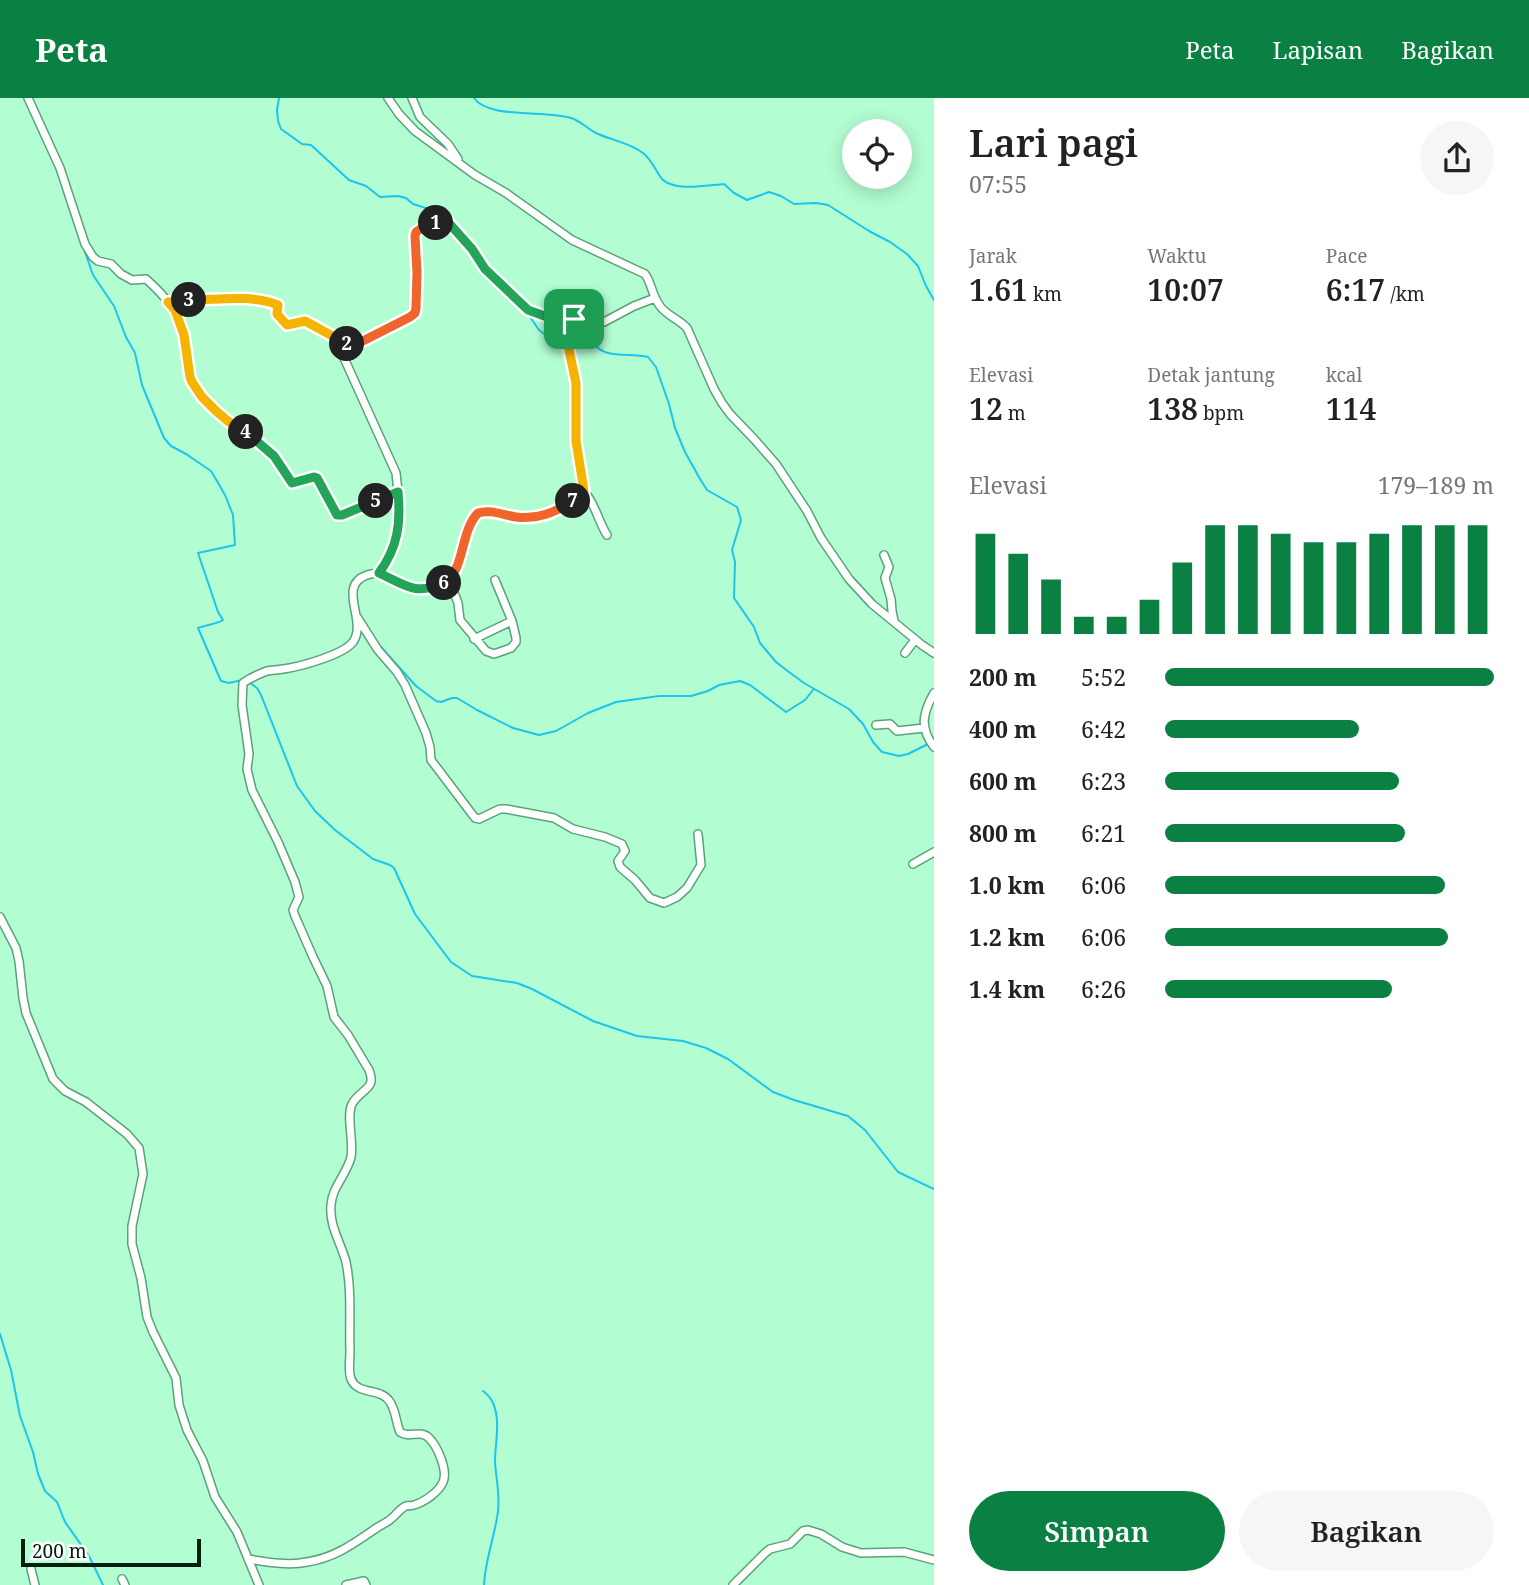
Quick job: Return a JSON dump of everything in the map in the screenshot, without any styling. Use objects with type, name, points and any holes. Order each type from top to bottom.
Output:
[{"type":"street","points":[[28,98],[60,168],[85,244],[98,261],[111,264],[132,280],[146,279],[175,310],[184,335],[190,377],[202,397],[224,419],[243,430],[270,452],[290,482],[294,484],[317,478],[339,516],[398,492]]},
{"type":"street","points":[[388,98],[415,131],[572,240],[645,274],[661,308],[687,328],[722,403],[776,464],[849,579],[872,604],[934,653]]},
{"type":"street","points":[[412,98],[420,117],[448,144],[463,165]]},
{"type":"street","points":[[379,573],[393,549],[399,521],[396,473],[344,358],[345,352],[351,347],[415,313],[416,232],[425,226],[448,222],[472,249],[485,269],[528,310],[550,318],[604,322],[655,298]]},
{"type":"street","points":[[168,302],[249,298],[266,300],[278,305],[277,314],[287,325],[305,321],[351,347]]},
{"type":"street","points":[[574,319],[567,332],[576,383],[576,441],[584,491],[607,535]]},
{"type":"street","points":[[584,491],[567,505],[539,517],[516,517],[486,511],[478,513],[468,526],[456,568],[449,580],[432,588],[415,590],[379,573],[366,576],[351,592],[357,616],[378,650],[405,685],[426,733],[431,760],[475,818],[506,809],[554,818],[573,829],[622,844],[625,851],[618,861],[620,867],[650,898],[664,903],[687,888],[701,865],[698,834]]},
{"type":"street","points":[[884,555],[890,567],[885,578],[894,622]]},
{"type":"street","points":[[449,580],[458,603],[459,617],[474,639],[490,653],[499,653],[511,648],[516,638],[495,580]]},
{"type":"street","points":[[248,1559],[296,1563],[309,1562],[340,1552],[391,1519],[401,1509],[423,1501],[436,1492],[443,1484],[445,1474],[443,1464],[430,1439],[421,1434],[402,1434],[390,1401],[379,1393],[363,1391],[350,1377],[345,1261],[330,1208],[333,1194],[351,1157],[350,1109],[353,1102],[371,1084],[372,1079],[332,1012],[327,986],[293,910],[299,897],[295,882],[253,790],[247,769],[249,754],[242,705],[243,683],[269,670],[296,667],[345,649],[355,639],[357,616]]},
{"type":"street","points":[[474,639],[512,621]]},
{"type":"street","points":[[905,653],[915,640]]},
{"type":"street","points":[[934,694],[925,714],[924,728],[934,747]]},
{"type":"street","points":[[876,726],[890,724],[897,731],[924,728]]},
{"type":"street","points":[[914,864],[934,852]]},
{"type":"street","points":[[0,917],[16,948],[26,1013],[53,1079],[65,1091],[86,1102],[127,1134],[138,1144],[141,1151],[142,1174],[132,1226],[132,1244],[141,1278],[144,1306],[152,1332],[176,1378],[179,1405],[187,1430],[207,1471],[215,1497],[237,1532],[259,1585]]},
{"type":"street","points":[[733,1585],[770,1549],[790,1544],[803,1531],[808,1530],[861,1553],[904,1552],[934,1560]]},
{"type":"street","points":[[31,1569],[35,1585]]},
{"type":"street","points":[[346,1585],[364,1581],[366,1585]]},
{"type":"waterway","points":[[279,98],[277,110],[281,129],[302,144],[311,145],[349,180],[366,186],[380,197],[406,198],[413,204],[432,210],[440,220]]},
{"type":"waterway","points":[[474,98],[481,105],[492,109],[574,119],[594,132],[643,153],[667,183],[692,187],[724,184],[747,200],[769,192],[794,204],[828,205],[907,254],[918,266],[934,300]]},
{"type":"waterway","points":[[443,224],[462,242]]},
{"type":"waterway","points":[[84,249],[93,275],[114,306],[135,353],[142,385],[164,438],[171,446],[211,471],[233,515],[235,545],[198,553],[223,620],[198,628],[221,681],[229,683],[242,680]]},
{"type":"waterway","points":[[479,266],[489,280],[499,286]]},
{"type":"waterway","points":[[528,314],[539,330],[547,336],[564,334]]},
{"type":"waterway","points":[[569,333],[587,338],[608,353],[648,357],[656,367],[675,428],[700,479],[707,490],[737,507],[741,520],[732,550],[735,562],[734,598],[754,627],[760,643],[776,662],[804,683],[849,709],[882,752],[899,756],[928,744]]},
{"type":"waterway","points":[[380,646],[416,686],[436,701],[457,698],[513,728],[539,735],[556,731],[588,713],[616,702],[659,696],[691,696],[719,685],[740,681],[750,685],[786,712],[805,700],[813,690]]},
{"type":"waterway","points":[[250,683],[261,695],[297,786],[315,811],[373,859],[394,868],[415,914],[451,962],[472,976],[517,983],[593,1021],[637,1036],[683,1041],[706,1048],[728,1059],[773,1092],[848,1116],[865,1130],[898,1172],[934,1189]]},
{"type":"waterway","points":[[0,1334],[11,1370],[20,1416],[38,1474],[45,1491],[57,1502],[65,1522],[89,1556],[103,1585]]},
{"type":"waterway","points":[[483,1391],[492,1401],[497,1417],[495,1462],[499,1498],[484,1585]]},
{"type":"route","points":[[447,220],[485,269],[528,310],[550,318],[574,319],[566,336],[576,383],[576,441],[584,491],[567,505],[539,517],[516,517],[486,511],[478,513],[468,526],[456,568],[449,580],[432,588],[415,590],[379,573],[393,549],[400,511],[398,492],[339,516],[317,478],[294,484],[290,482],[270,452],[243,430],[224,419],[202,397],[190,377],[184,335],[175,310],[168,302],[249,298],[266,300],[278,305],[277,314],[287,325],[305,321],[351,347],[415,313],[416,232],[425,226],[447,220]]}]
